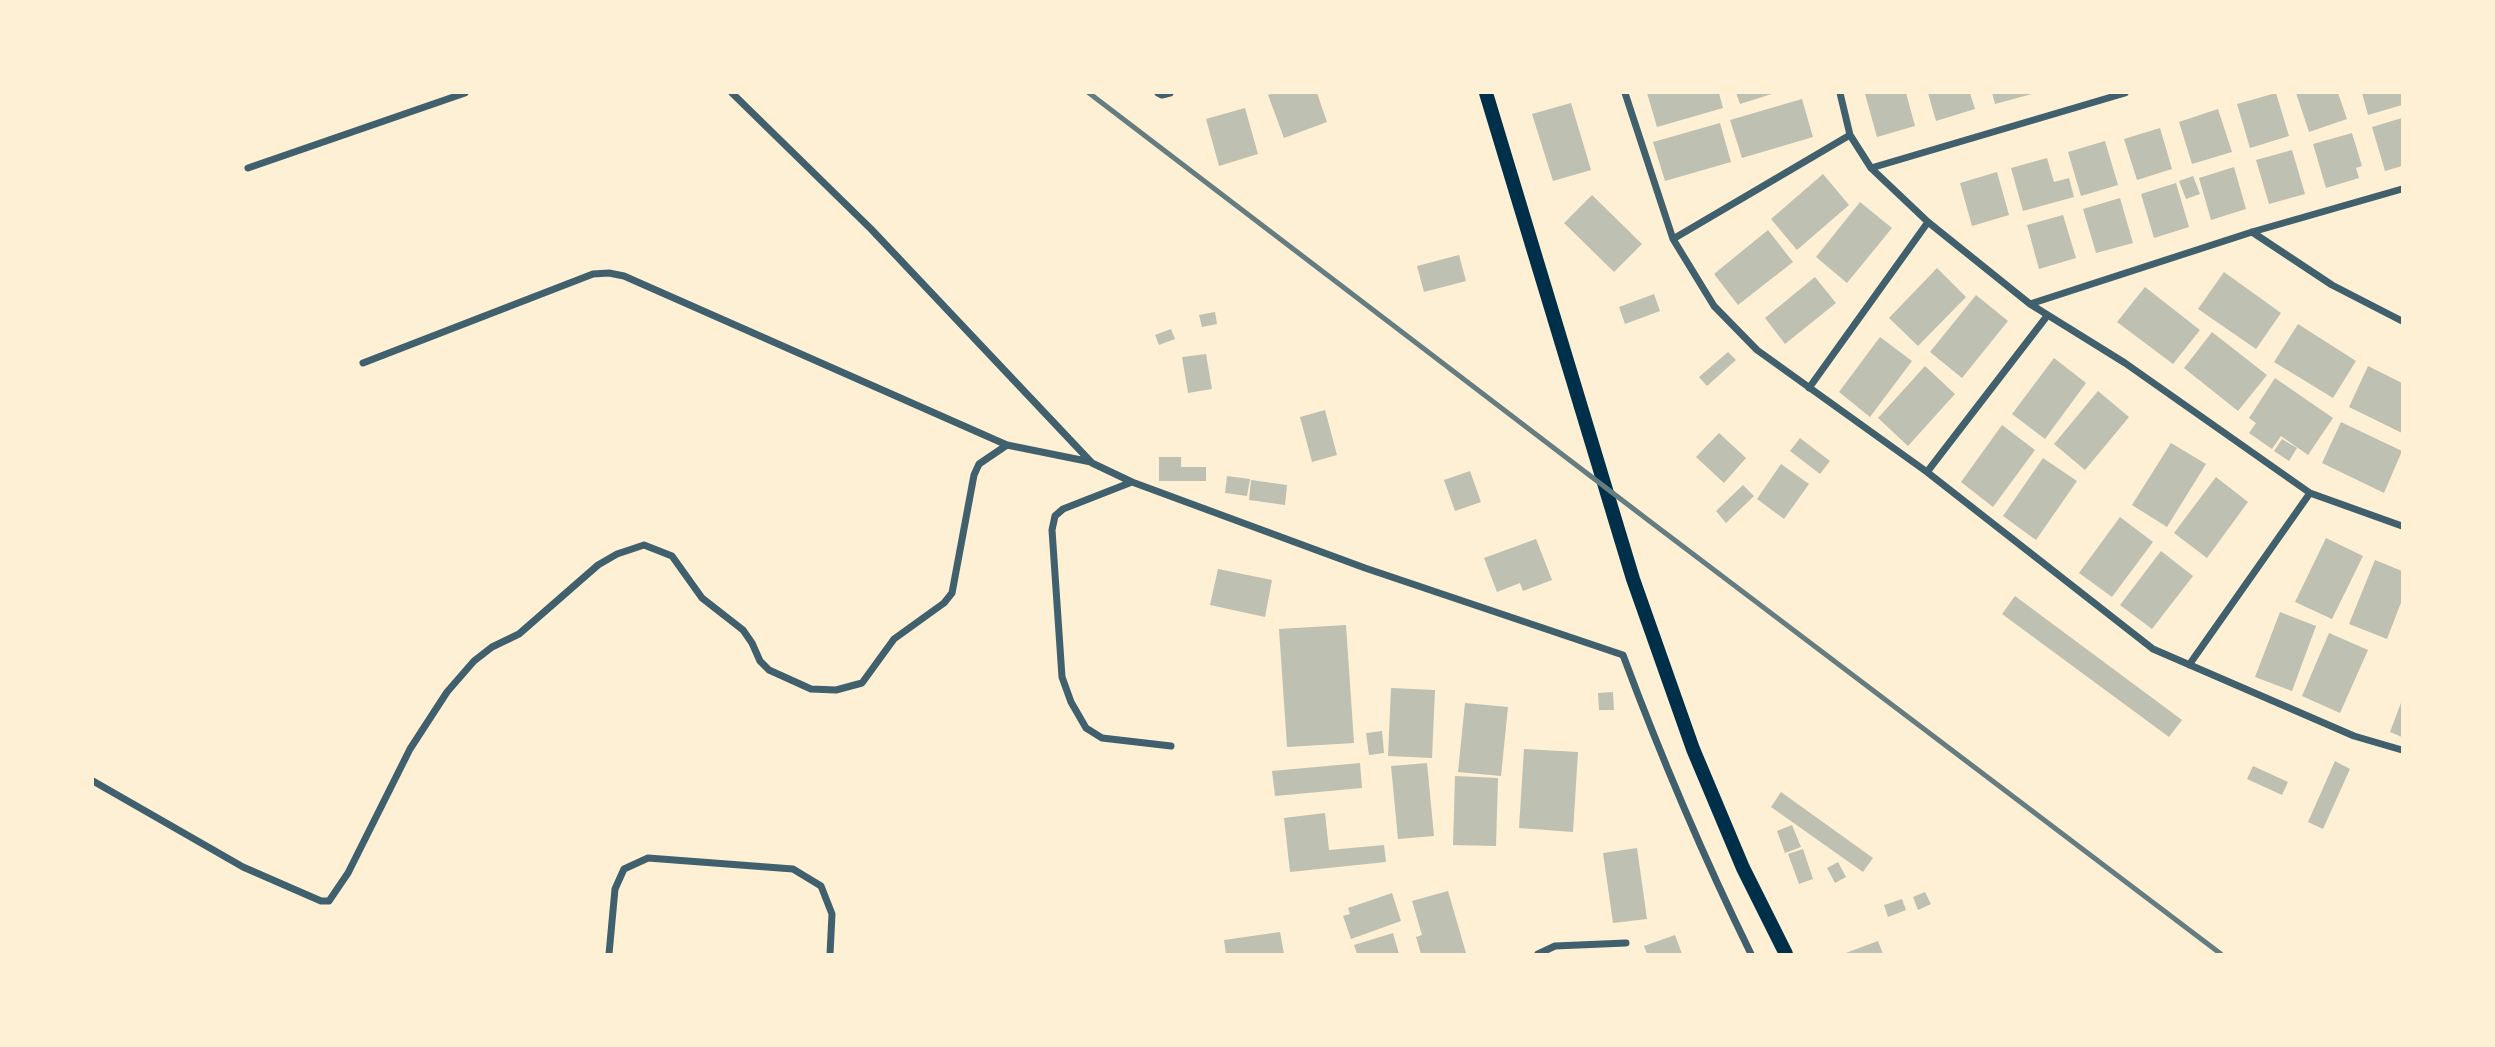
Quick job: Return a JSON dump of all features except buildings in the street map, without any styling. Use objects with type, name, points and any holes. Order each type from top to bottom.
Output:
[{"type":"main road","points":[[1486,93],[1633,579],[1693,749],[1743,868],[1786,954]]},
{"type":"street","points":[[248,168],[465,93]]},
{"type":"street","points":[[732,93],[871,229],[1092,463]]},
{"type":"street","points":[[1158,93],[1170,93]]},
{"type":"street","points":[[1625,93],[1673,239],[1714,306],[1757,350],[1927,472],[2153,649],[2354,736],[2402,750]]},
{"type":"street","points":[[1840,93],[1850,135],[1871,168],[1928,222],[2030,304],[2125,363],[2310,493],[2402,526]]},
{"type":"street","points":[[1871,168],[2125,93]]},
{"type":"street","points":[[1673,239],[1850,135]]},
{"type":"street","points":[[2030,304],[2252,232],[2402,189]]},
{"type":"street","points":[[1809,388],[1928,222]]},
{"type":"street","points":[[2252,232],[2332,285],[2402,321]]},
{"type":"street","points":[[363,363],[593,274],[624,276],[1007,445],[1092,463],[1132,482],[1365,568],[1623,655],[1707,864],[1751,954]]},
{"type":"street","points":[[1927,472],[2047,316]]},
{"type":"street","points":[[93,781],[243,867],[321,901],[328,901],[348,873],[410,749],[447,692],[474,661],[492,647],[519,634],[598,565],[617,554],[644,545],[661,550],[672,556],[680,565],[702,598],[743,630],[760,661],[769,670],[811,689],[836,690],[862,682],[894,639],[944,603],[953,593],[974,475],[979,464],[1007,445]]},
{"type":"street","points":[[1132,482],[1063,509],[1055,516],[1052,530],[1062,677],[1071,702],[1086,728],[1102,738],[1171,746]]},
{"type":"street","points":[[2189,665],[2310,493]]},
{"type":"street","points":[[609,954],[615,889],[624,869],[648,858],[793,869],[821,886],[832,915],[830,954]]},
{"type":"street","points":[[1538,954],[1555,946],[1626,943]]},
{"type":"railway","points":[[1089,93],[2221,954]]}]
